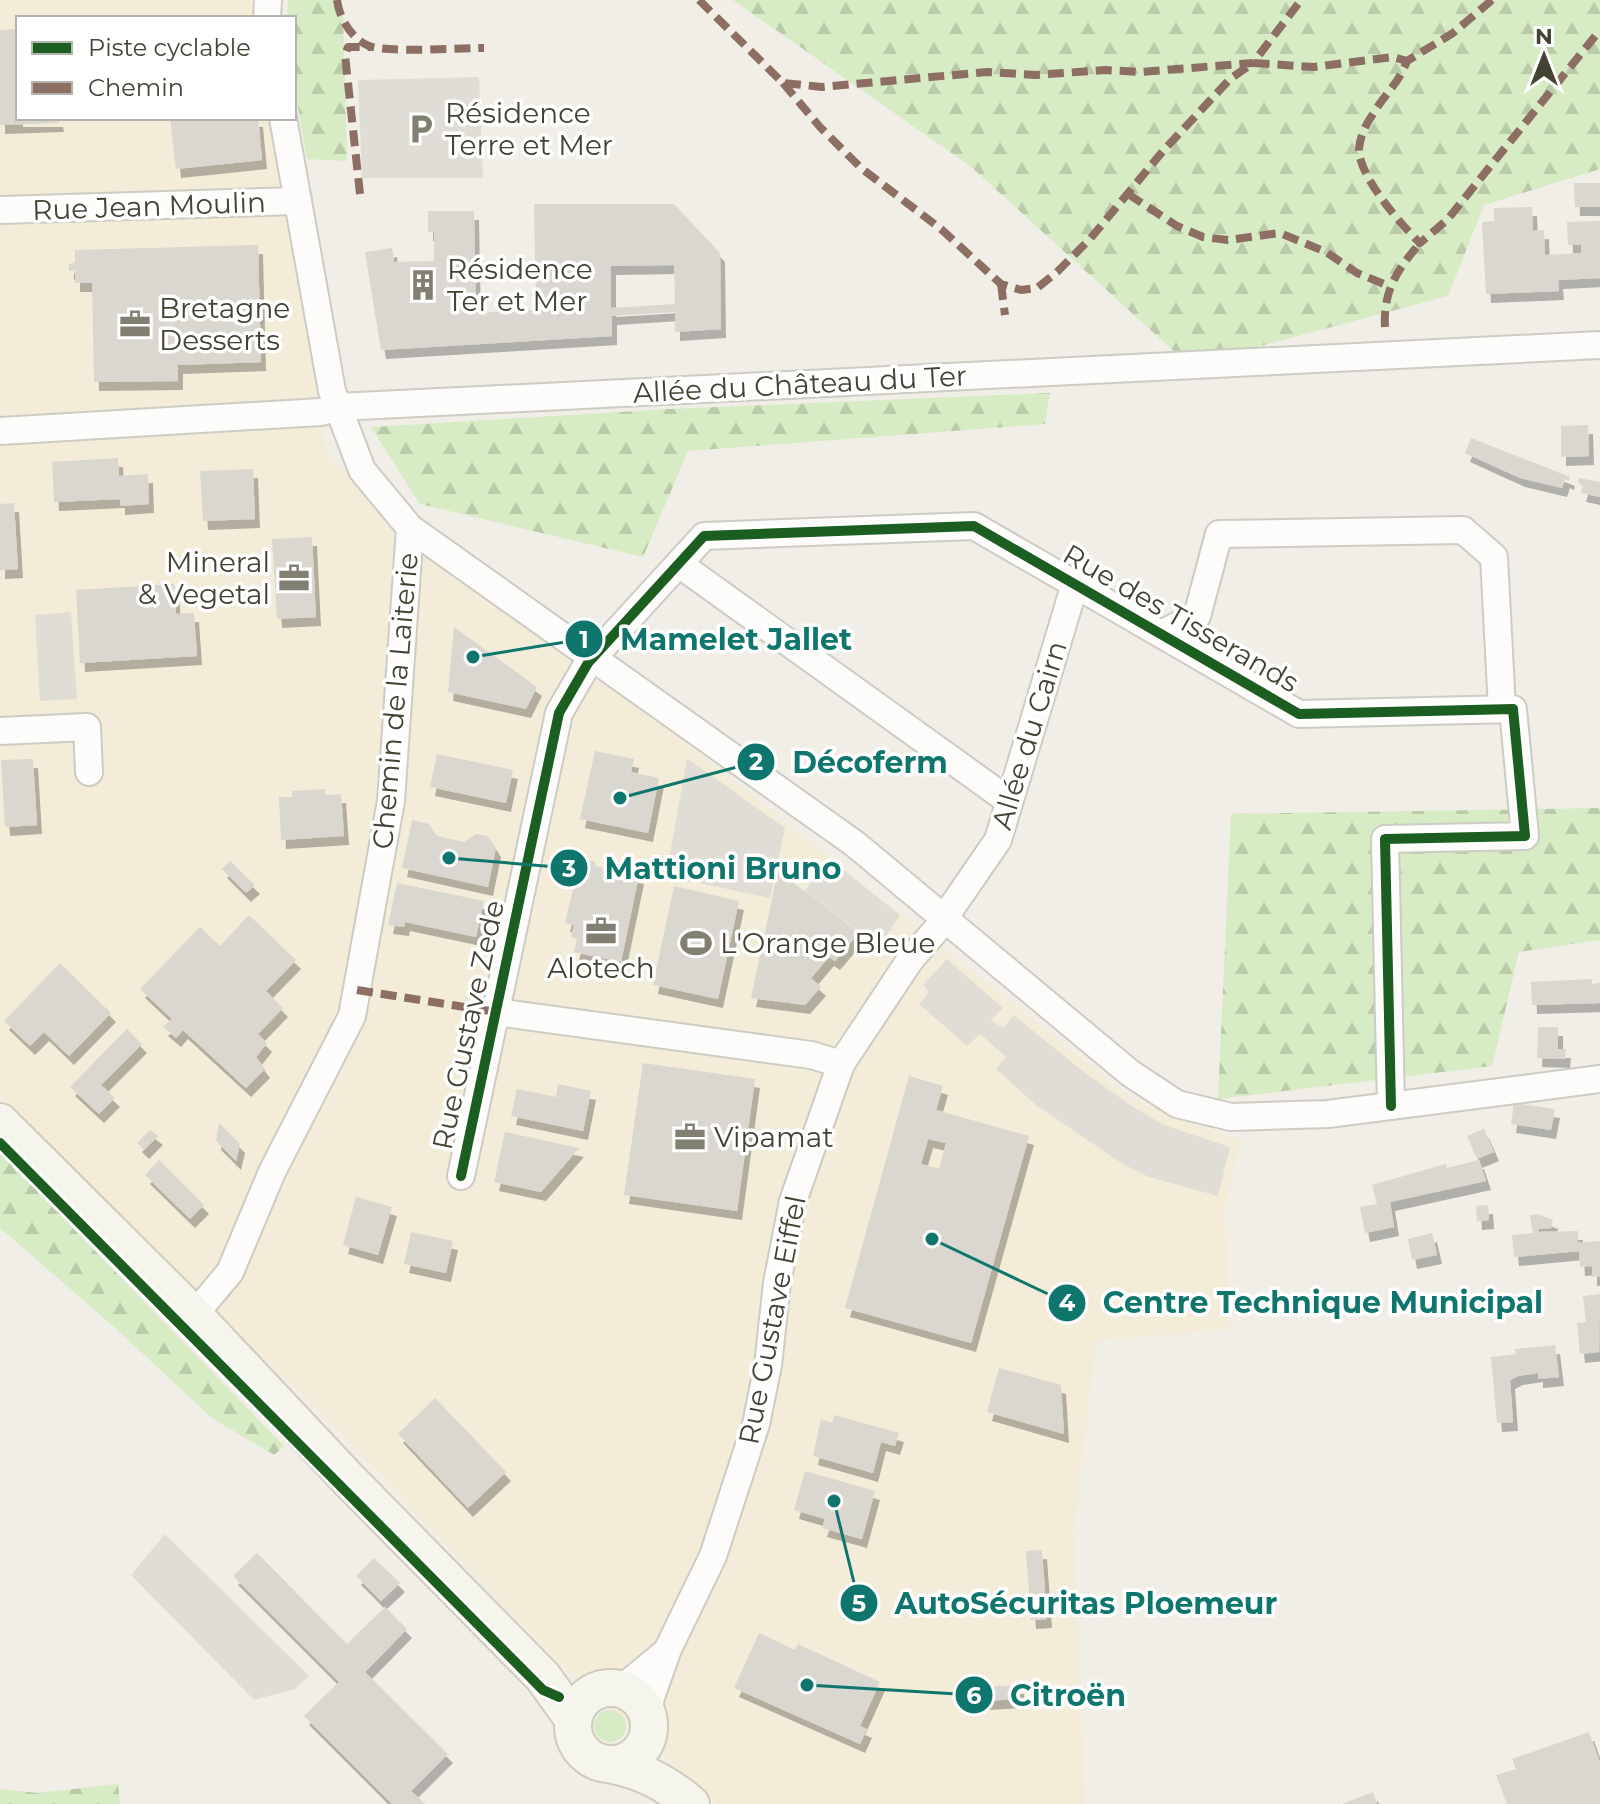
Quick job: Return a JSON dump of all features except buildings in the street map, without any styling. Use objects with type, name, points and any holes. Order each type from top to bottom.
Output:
[{"type":"main road","points":[[0,1122],[194,1315],[351,1482],[543,1677],[573,1719]]},
{"type":"main road","points":[[543,1677],[575,1688],[610,1689],[638,1699],[679,1794]]},
{"type":"main road","points":[[610,1689],[582,1700],[573,1719],[572,1730],[581,1751],[590,1759],[634,1769],[679,1794]]},
{"type":"main road","points":[[613,1765],[635,1756],[648,1727]]},
{"type":"street","name":"Chemin de la Laiterie","points":[[194,1315],[230,1272],[272,1172],[352,1016],[391,801],[410,528],[362,470],[338,407],[325,358],[283,120]]},
{"type":"street","name":"Rue Jean Moulin","points":[[0,210],[298,201]]},
{"type":"street","name":"Allée du Château du Ter","points":[[0,431],[321,412],[338,407],[1600,345]]},
{"type":"street","name":"Rue des Tisserands","points":[[593,658],[704,536],[974,526],[1299,714],[1502,709]]},
{"type":"street","points":[[410,528],[855,844],[1130,1073],[1177,1104],[1231,1117],[1328,1114],[1600,1079]]},
{"type":"street","points":[[1161,634],[1197,616],[1219,534],[1463,530],[1494,557],[1502,709],[1513,709],[1525,836],[1385,839],[1391,1106]]},
{"type":"street","points":[[679,564],[1009,801]]},
{"type":"street","name":"Allée du Cairn","points":[[943,920],[998,840],[1075,584]]},
{"type":"street","name":"Rue Gustave Zede","points":[[461,1176],[559,713],[593,658]]},
{"type":"street","points":[[0,731],[87,727],[89,772]]},
{"type":"street","name":"Rue Gustave Eiffel","points":[[648,1727],[651,1697],[668,1649],[707,1573],[756,1424],[793,1201],[841,1064],[910,960],[943,920]]},
{"type":"street","points":[[496,1012],[811,1055],[841,1064]]},
{"type":"street","name":"Rue Gustave Eiffel","points":[[610,1689],[650,1667],[668,1649]]},
{"type":"shaded area","points":[[0,0],[257,0],[258,16],[16,16],[16,120],[273,120],[327,456],[1133,1100],[1240,1141],[1225,1208],[1230,1329],[1096,1341],[1074,1531],[1085,1804],[717,1804],[556,1659],[335,1427],[0,1095]]},
{"type":"shaded area","name":"Résidence Terre et Mer","points":[[479,77],[483,178],[362,178],[358,80]]},
{"type":"shaded area","points":[[71,612],[77,699],[40,701],[35,615]]},
{"type":"shaded area","points":[[687,758],[785,828],[770,898],[666,876]]},
{"type":"shaded area","points":[[831,860],[900,915],[879,947],[804,891]]},
{"type":"shaded area","points":[[947,959],[1003,1008],[991,1020],[1003,1028],[1014,1015],[1130,1105],[1164,1125],[1230,1147],[1218,1196],[1149,1177],[1123,1164],[1037,1106],[996,1069],[1006,1057],[980,1034],[967,1046],[919,1004],[929,992],[923,985]]},
{"type":"shaded area","points":[[165,1534],[309,1676],[295,1689],[254,1700],[131,1575]]},
{"type":"green space","points":[[288,0],[339,0],[343,18],[347,161],[307,159],[296,96],[296,16],[287,16]]},
{"type":"green space","points":[[733,0],[1600,0],[1600,169],[1484,205],[1448,296],[1189,365],[970,166]]},
{"type":"green space","points":[[1050,393],[1045,424],[688,451],[643,557],[420,504],[371,427],[670,409]]},
{"type":"green space","points":[[1600,808],[1600,940],[1519,952],[1492,1066],[1218,1099],[1231,814]]},
{"type":"green space","points":[[0,1153],[284,1446],[274,1455],[212,1418],[112,1325],[0,1228]]},
{"type":"green space","points":[[610,1710],[621,1715],[626,1726],[621,1737],[610,1742],[599,1737],[594,1726],[599,1715]]},
{"type":"green space","points":[[118,1784],[120,1804],[0,1804],[0,1789],[38,1793]]},
{"type":"marked path","points":[[337,0],[347,27],[369,46],[407,50],[484,48]]},
{"type":"marked path","points":[[699,0],[783,83],[822,87],[987,72],[1035,75],[1105,70],[1140,72],[1253,63],[1301,0]]},
{"type":"marked path","points":[[1492,0],[1453,33],[1407,61],[1368,122],[1361,139],[1359,149],[1365,172],[1392,212],[1420,243],[1447,220],[1600,30]]},
{"type":"marked path","points":[[360,194],[345,55],[348,47],[371,47]]},
{"type":"marked path","points":[[783,83],[820,127],[861,168],[941,229],[1001,284],[1021,290],[1037,288],[1057,272],[1090,239],[1163,151],[1230,79],[1253,63],[1314,67],[1393,57],[1407,61]]},
{"type":"marked path","points":[[1128,194],[1177,226],[1203,237],[1228,240],[1280,233],[1326,252],[1357,273],[1389,286]]},
{"type":"marked path","points":[[1385,327],[1386,302],[1393,282],[1420,243]]},
{"type":"marked path","points":[[1001,284],[1005,315]]},
{"type":"marked path","points":[[357,990],[496,1012]]},
{"type":"cycle path","points":[[461,1176],[559,713],[588,663],[704,536],[974,526],[1299,714],[1513,709],[1525,836],[1385,839],[1391,1106]]},
{"type":"cycle path","points":[[0,1143],[543,1690],[559,1697]]},
{"type":"place","name":"Résidence Terre et Mer","points":[[421,129]]},
{"type":"place","name":"Résidence Ter et Mer","points":[[423,285]]},
{"type":"place","name":"Bretagne Desserts","points":[[135,324]]},
{"type":"place","name":"Mineral & Vegetal","points":[[294,578]]},
{"type":"place","name":"Mamelet Jallet","points":[[473,657]]},
{"type":"place","name":"Décoferm","points":[[620,798]]},
{"type":"place","name":"Mattioni Bruno","points":[[449,858]]},
{"type":"place","name":"Alotech","points":[[601,931]]},
{"type":"place","name":"L'Orange Bleue","points":[[696,943]]},
{"type":"place","name":"Vipamat","points":[[690,1137]]},
{"type":"place","name":"Centre Technique Municipal","points":[[932,1239]]},
{"type":"place","name":"AutoSécuritas Ploemeur","points":[[834,1501]]},
{"type":"place","name":"Citroën","points":[[807,1685]]}]
